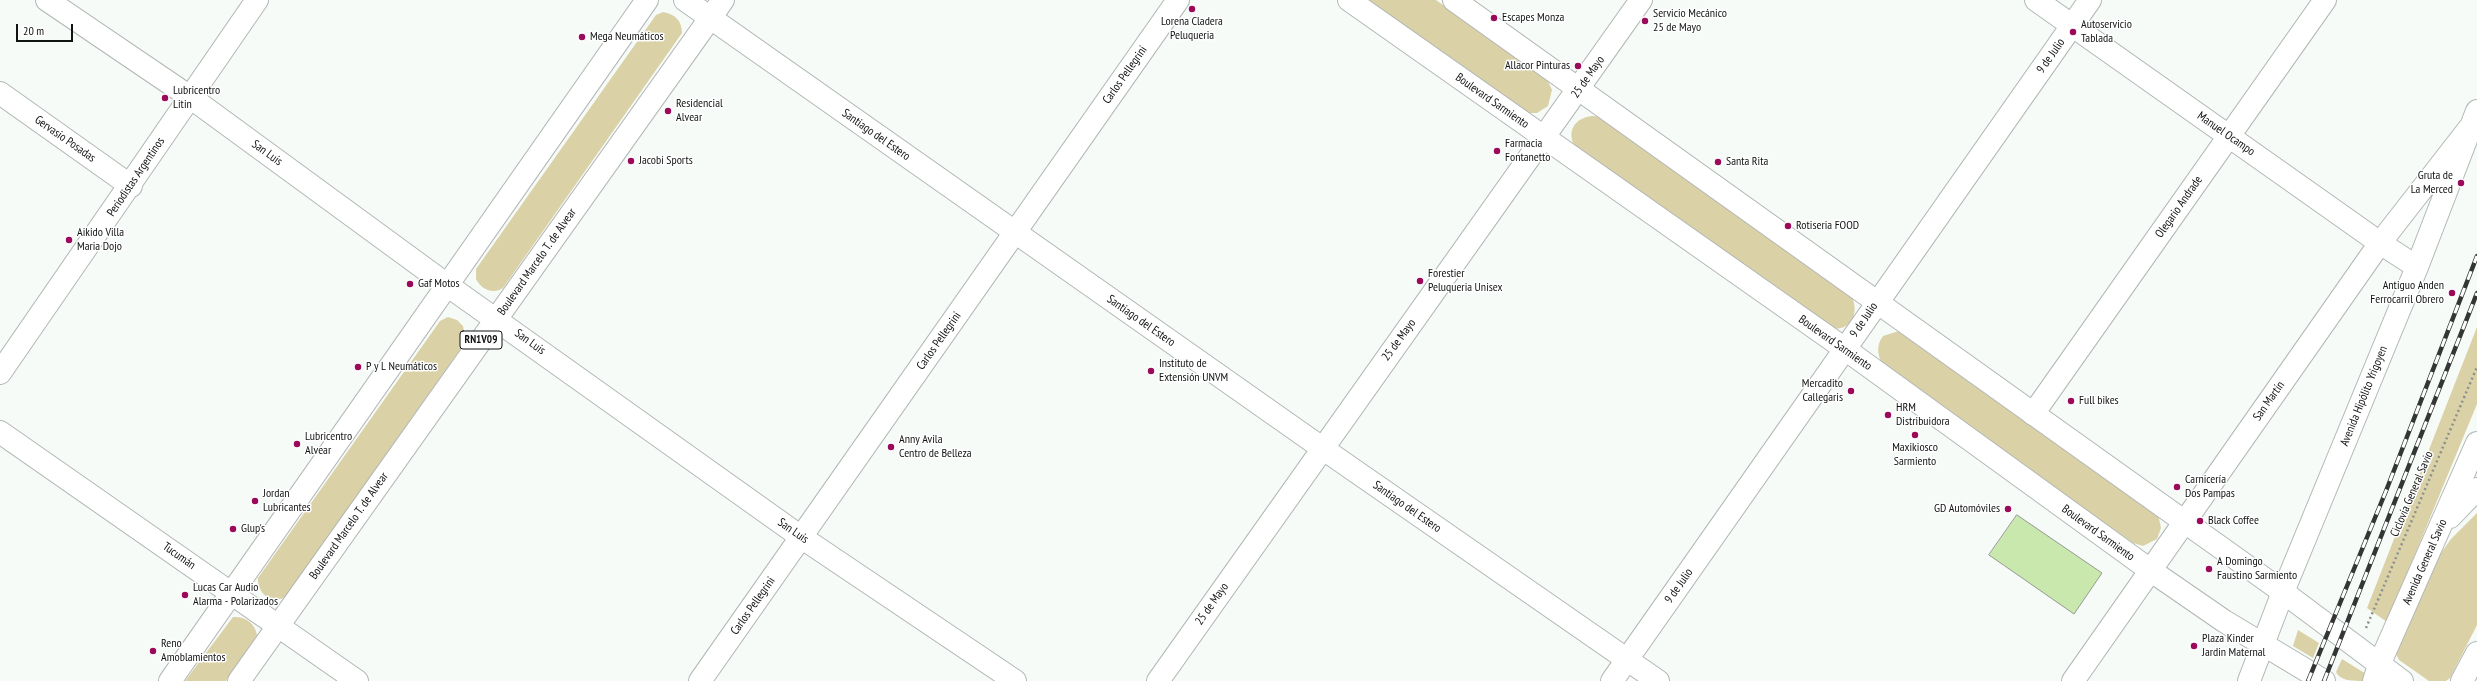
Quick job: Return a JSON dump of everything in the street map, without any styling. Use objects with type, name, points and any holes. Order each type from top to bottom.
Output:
[{"type":"street","name":"San Luis","points":[[47,0],[190,96],[447,285],[496,318],[801,537],[1015,681]]},
{"type":"street","name":"Periodistas Argentinos","points":[[0,373],[131,186],[190,96],[257,0]]},
{"type":"street","points":[[170,681],[646,0]]},
{"type":"street","name":"Santiago del Estero","points":[[685,0],[1322,448],[1658,681]]},
{"type":"street","name":"Boulevard Marcelo T. de Alvear","points":[[239,681],[723,0]]},
{"type":"street","name":"Carlos Pellegrini","points":[[700,681],[1178,0]]},
{"type":"street","name":"Boulevard Sarmiento","points":[[1349,0],[1845,349],[2150,570],[2224,621],[2324,681]]},
{"type":"street","points":[[1454,0],[2284,592],[2376,673],[2402,681]]},
{"type":"street","name":"25 de Mayo","points":[[1158,681],[1641,0]]},
{"type":"street","name":"Manuel Ocampo","points":[[2036,0],[2380,243],[2417,267]]},
{"type":"street","name":"9 de Julio","points":[[1612,681],[2090,0]]},
{"type":"street","name":"Olegario Andrade","points":[[2033,414],[2325,0]]},
{"type":"street","name":"Gervasio Posadas","points":[[0,93],[131,186]]},
{"type":"street","name":"San Martín","points":[[2073,681],[2380,243],[2474,119]]},
{"type":"street","name":"Avenida Hipólito Yrigoyen","points":[[2249,681],[2417,267],[2474,119]]},
{"type":"street","name":"Tucumán","points":[[0,432],[357,681]]},
{"type":"street","name":"Avenida General Savio","points":[[2376,673],[2477,443]]},
{"type":"street","points":[[2440,527],[2477,489]]},
{"type":"street","points":[[2462,681],[2477,653]]},
{"type":"path","name":"Ciclovía General Savio","points":[[2366,629],[2477,367]]},
{"type":"shaded area","points":[[1367,0],[1436,0],[1547,79],[1552,90],[1548,106],[1537,113],[1528,113]]},
{"type":"shaded area","points":[[663,12],[671,14],[677,19],[681,25],[682,33],[503,288],[491,291],[484,288],[476,279],[476,269],[656,15]]},
{"type":"shaded area","points":[[1592,116],[1602,117],[1852,297],[1855,309],[1849,324],[1839,329],[1832,329],[1575,147],[1571,136],[1574,126],[1581,119]]},
{"type":"shaded area","points":[[448,317],[457,320],[463,326],[466,341],[285,597],[275,600],[266,596],[262,593],[258,583],[258,578],[440,321]]},
{"type":"shaded area","points":[[2477,327],[2477,404],[2387,622],[2367,608]]},
{"type":"shaded area","points":[[1899,331],[2158,514],[2161,528],[2157,539],[2143,546],[2133,543],[1884,367],[1878,352],[1880,340],[1883,336]]},
{"type":"shaded area","points":[[2477,513],[2477,625],[2450,678],[2446,681],[2429,681],[2399,660],[2395,652],[2439,556],[2451,539]]},
{"type":"shaded area","points":[[233,617],[242,618],[249,621],[254,627],[257,635],[226,681],[185,681]]},
{"type":"shaded area","points":[[2298,630],[2319,643],[2313,658],[2293,646]]},
{"type":"shaded area","points":[[2342,659],[2366,674],[2364,681],[2348,680],[2338,675],[2336,672]]},
{"type":"building","points":[[2017,515],[2102,573],[2074,614],[1989,555]]},
{"type":"railway","points":[[2308,681],[2386,491],[2477,256]]},
{"type":"railway","points":[[2324,681],[2477,293]]},
{"type":"place","name":"Lorena Cladera Peluqueria","points":[[1192,9]]},
{"type":"place","name":"Escapes Monza","points":[[1494,18]]},
{"type":"place","name":"Servicio Mecánico 25 de Mayo","points":[[1645,21]]},
{"type":"place","name":"Autoservicio Tablada","points":[[2073,32]]},
{"type":"place","name":"Mega Neumáticos","points":[[582,37]]},
{"type":"place","name":"Allacor Pinturas","points":[[1578,66]]},
{"type":"place","name":"Lubricentro Litin","points":[[165,98]]},
{"type":"place","name":"Residencial Alvear","points":[[668,111]]},
{"type":"place","name":"Farmacia Fontanetto","points":[[1497,151]]},
{"type":"place","name":"Jacobi Sports","points":[[631,161]]},
{"type":"place","name":"Santa Rita","points":[[1718,162]]},
{"type":"place","name":"Gruta de La Merced","points":[[2461,183]]},
{"type":"place","name":"Rotiseria FOOD","points":[[1788,226]]},
{"type":"place","name":"Aikido Villa Maria Dojo","points":[[69,240]]},
{"type":"place","name":"Forestier Peluqueria Unisex","points":[[1420,281]]},
{"type":"place","name":"Gaf Motos","points":[[410,284]]},
{"type":"place","name":"Antiguo Anden Ferrocarril Obrero","points":[[2452,293]]},
{"type":"place","name":"P y L Neumáticos","points":[[358,367]]},
{"type":"place","name":"Instituto de Extensión UNVM","points":[[1151,371]]},
{"type":"place","name":"Mercadito Callegaris","points":[[1851,391]]},
{"type":"place","name":"Full bikes","points":[[2071,401]]},
{"type":"place","name":"HRM Distribuidora","points":[[1888,415]]},
{"type":"place","name":"Maxikiosco Sarmiento","points":[[1915,435]]},
{"type":"place","name":"Lubricentro Alvear","points":[[297,444]]},
{"type":"place","name":"Anny Avila Centro de Belleza","points":[[891,447]]},
{"type":"place","name":"Carnicería Dos Pampas","points":[[2177,487]]},
{"type":"place","name":"Jordan Lubricantes","points":[[255,501]]},
{"type":"place","name":"GD Automóviles","points":[[2008,509]]},
{"type":"place","name":"Black Coffee","points":[[2200,521]]},
{"type":"place","name":"Glup's","points":[[233,529]]},
{"type":"place","name":"A Domingo Faustino Sarmiento","points":[[2209,569]]},
{"type":"place","name":"Lucas Car Audio Alarma - Polarizados","points":[[185,595]]},
{"type":"place","name":"Plaza Kinder Jardin Maternal","points":[[2194,646]]},
{"type":"place","name":"Reno Amoblamientos","points":[[153,651]]}]
